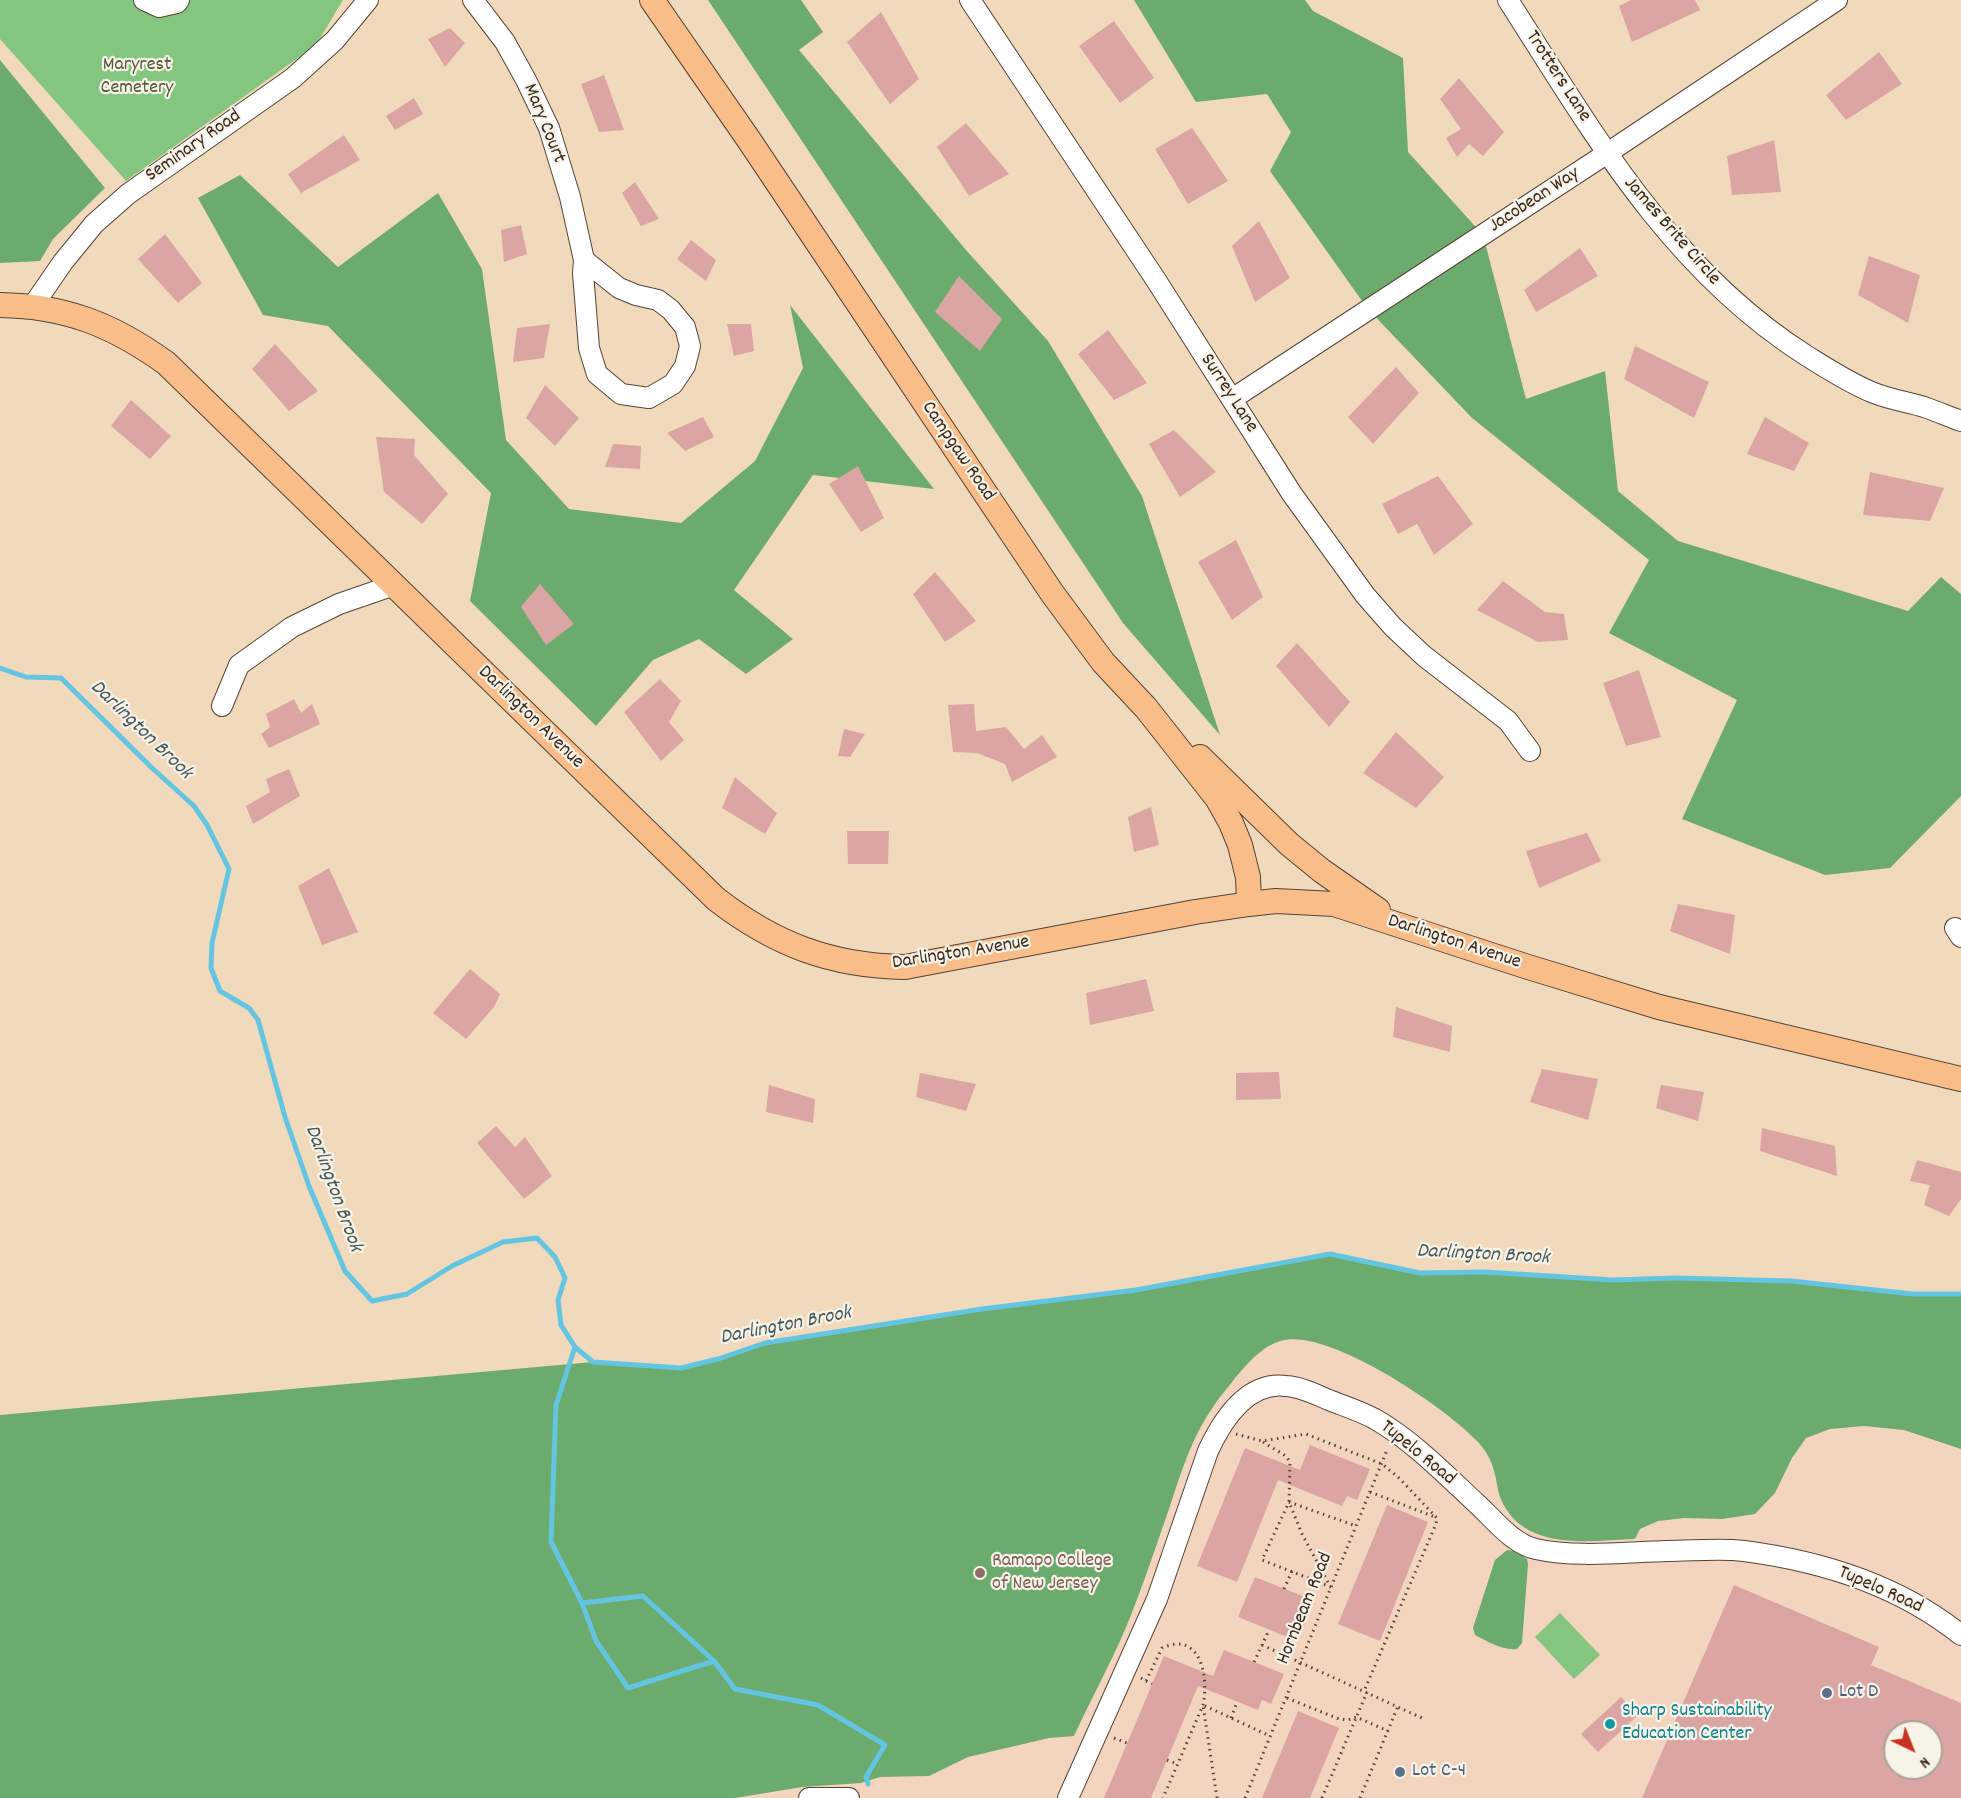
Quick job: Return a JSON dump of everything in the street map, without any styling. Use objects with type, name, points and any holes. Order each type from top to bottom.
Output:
[{"type":"main road","name":"Campgaw Road","points":[[652,0],[749,140],[1053,593],[1103,662],[1146,708],[1217,798],[1240,845],[1248,877],[1249,904]]},
{"type":"main road","name":"Darlington Avenue","points":[[0,305],[32,307],[79,316],[137,342],[166,363],[716,899],[741,918],[802,949],[874,967],[905,967],[1195,912],[1249,904],[1284,901],[1334,904],[1659,1007],[1961,1079]]},
{"type":"main road","points":[[1146,708],[1289,844],[1322,871],[1405,927]]},
{"type":"street","points":[[144,0],[159,7],[177,3],[179,0]]},
{"type":"street","name":"Seminary Road","points":[[32,307],[63,262],[94,224],[128,194],[293,78],[335,40],[368,0]]},
{"type":"street","name":"Mary Court","points":[[473,0],[505,42],[549,128],[570,197],[584,260],[582,273],[589,348],[597,374],[621,394],[649,398],[673,384],[685,366],[690,346],[685,327],[671,310],[658,300],[619,288],[584,260]]},
{"type":"street","name":"Surrey Lane","points":[[970,0],[1150,271],[1292,494],[1365,594],[1393,627],[1424,656],[1508,721],[1530,751]]},
{"type":"street","name":"Trotters Lane","points":[[1508,0],[1606,154]]},
{"type":"street","name":"Jacobean Way","points":[[1232,399],[1837,0]]},
{"type":"street","name":"James Brite Circle","points":[[1606,154],[1671,238],[1706,276],[1744,311],[1785,342],[1828,369],[1874,393],[1961,421]]},
{"type":"street","points":[[222,706],[239,665],[292,627],[339,604],[394,585]]},
{"type":"street","name":"Tupelo Road","points":[[1068,1798],[1157,1599],[1208,1451],[1216,1434],[1248,1395],[1284,1385],[1306,1390],[1346,1406],[1373,1418],[1395,1432],[1423,1453],[1509,1534],[1534,1549],[1566,1553],[1743,1551],[1798,1561],[1839,1571],[1899,1596],[1947,1623],[1961,1635]]},
{"type":"street","points":[[809,1798],[849,1798]]},
{"type":"path","points":[[1222,1425],[1238,1436],[1262,1441],[1286,1456],[1290,1462],[1289,1502],[1262,1560],[1331,1587],[1302,1534],[1289,1502]]},
{"type":"path","name":"Hornbeam Road","points":[[1245,1798],[1395,1432]]},
{"type":"path","points":[[1262,1441],[1306,1434],[1382,1464],[1398,1477],[1437,1518]]},
{"type":"path","points":[[1370,1492],[1437,1518]]},
{"type":"path","points":[[1289,1502],[1356,1526]]},
{"type":"path","points":[[1322,1798],[1437,1518]]},
{"type":"path","points":[[1284,1589],[1292,1571]]},
{"type":"path","points":[[1254,1662],[1269,1630]]},
{"type":"path","points":[[1146,1681],[1162,1648],[1171,1645],[1188,1647],[1198,1654],[1206,1678],[1206,1695],[1203,1705],[1163,1798]]},
{"type":"path","points":[[1262,1645],[1422,1718]]},
{"type":"path","points":[[1125,1671],[1152,1684]]},
{"type":"path","points":[[1286,1697],[1339,1719],[1348,1720],[1356,1717],[1388,1731]]},
{"type":"path","points":[[1231,1718],[1237,1702]]},
{"type":"path","points":[[1203,1705],[1270,1736]]},
{"type":"path","points":[[1203,1705],[1216,1798]]},
{"type":"path","points":[[1360,1798],[1398,1706]]},
{"type":"path","points":[[1167,1760],[1178,1764]]},
{"type":"shaded area","name":"Ramapo College of New Jersey","points":[[1330,1254],[1420,1273],[1791,1281],[1913,1294],[1961,1294],[1961,1798],[0,1798],[0,1415],[593,1362],[681,1368],[765,1343],[1136,1290]]},
{"type":"green space","name":"Maryrest Cemetery","points":[[0,0],[343,0],[316,45],[126,181],[0,39]]},
{"type":"green space","points":[[708,0],[801,0],[823,32],[799,50],[966,250],[1048,341],[1142,496],[1220,735],[1123,623]]},
{"type":"green space","points":[[1134,0],[1305,0],[1313,11],[1403,58],[1408,152],[1483,235],[1526,399],[1605,371],[1618,491],[1678,541],[1908,611],[1941,577],[1961,594],[1961,796],[1890,868],[1825,875],[1682,819],[1737,700],[1609,633],[1649,560],[1472,418],[1367,308],[1270,171],[1291,132],[1267,94],[1196,102]]},
{"type":"green space","points":[[0,60],[105,188],[53,239],[40,261],[0,263]]},
{"type":"green space","points":[[240,175],[338,267],[438,193],[482,269],[506,440],[569,509],[681,523],[755,461],[803,368],[790,305],[934,489],[813,475],[734,590],[793,639],[746,674],[699,639],[653,660],[596,726],[470,601],[491,493],[328,326],[263,315],[198,198]]},
{"type":"green space","name":"Ramapo College of New Jersey","points":[[1330,1254],[1420,1273],[1485,1272],[1613,1280],[1676,1278],[1791,1281],[1913,1294],[1961,1294],[1961,1449],[1904,1430],[1864,1426],[1830,1429],[1806,1438],[1792,1458],[1775,1493],[1755,1514],[1722,1519],[1684,1518],[1658,1521],[1640,1529],[1635,1539],[1577,1541],[1558,1539],[1540,1535],[1524,1527],[1510,1515],[1500,1497],[1493,1467],[1485,1451],[1476,1440],[1439,1408],[1384,1372],[1354,1357],[1326,1346],[1300,1340],[1280,1341],[1255,1356],[1244,1367],[1218,1400],[1199,1430],[1183,1468],[1127,1625],[1074,1736],[1049,1738],[968,1757],[929,1776],[880,1777],[861,1783],[802,1787],[735,1798],[0,1798],[0,1415],[593,1362],[681,1368],[718,1359],[765,1343],[982,1309],[1136,1290]]},
{"type":"green space","points":[[1507,1550],[1514,1551],[1527,1559],[1528,1564],[1522,1643],[1517,1649],[1490,1643],[1475,1635],[1473,1628],[1495,1560]]},
{"type":"green space","points":[[1560,1613],[1600,1655],[1574,1679],[1535,1637]]},
{"type":"building","points":[[1631,0],[1695,0],[1700,10],[1632,42],[1619,6]]},
{"type":"building","points":[[881,12],[919,79],[890,104],[847,42]]},
{"type":"building","points":[[1114,21],[1154,78],[1120,103],[1079,46]]},
{"type":"building","points":[[450,28],[465,43],[445,67],[428,39]]},
{"type":"building","points":[[1879,52],[1902,84],[1846,120],[1826,95]]},
{"type":"building","points":[[604,75],[624,130],[599,132],[581,84]]},
{"type":"building","points":[[1459,78],[1504,132],[1483,156],[1469,144],[1457,157],[1446,138],[1461,129],[1440,99]]},
{"type":"building","points":[[414,98],[423,114],[395,130],[386,116]]},
{"type":"building","points":[[966,123],[1009,174],[969,196],[937,147]]},
{"type":"building","points":[[1192,128],[1228,181],[1188,204],[1155,149]]},
{"type":"building","points":[[344,135],[360,160],[301,193],[288,174]]},
{"type":"building","points":[[1774,140],[1781,192],[1732,195],[1727,156]]},
{"type":"building","points":[[635,182],[659,219],[641,226],[622,193]]},
{"type":"building","points":[[1259,221],[1290,278],[1255,302],[1232,246]]},
{"type":"building","points":[[521,225],[527,254],[504,262],[501,230]]},
{"type":"building","points":[[165,234],[202,283],[178,303],[138,259]]},
{"type":"building","points":[[691,240],[716,260],[706,281],[677,259]]},
{"type":"building","points":[[1580,248],[1598,276],[1536,312],[1524,290]]},
{"type":"building","points":[[1869,256],[1920,275],[1908,323],[1858,295]]},
{"type":"building","points":[[959,276],[1002,319],[980,351],[935,312]]},
{"type":"building","points":[[550,324],[544,358],[513,362],[517,328]]},
{"type":"building","points":[[727,324],[751,324],[754,351],[734,356]]},
{"type":"building","points":[[1108,330],[1147,383],[1114,400],[1078,354]]},
{"type":"building","points":[[275,344],[318,391],[289,411],[252,369]]},
{"type":"building","points":[[1635,346],[1709,382],[1694,418],[1624,379]]},
{"type":"building","points":[[1396,367],[1419,393],[1373,444],[1348,417]]},
{"type":"building","points":[[545,385],[579,418],[555,446],[526,418]]},
{"type":"building","points":[[131,400],[171,436],[150,459],[111,426]]},
{"type":"building","points":[[703,417],[714,437],[685,451],[667,433]]},
{"type":"building","points":[[1765,417],[1809,443],[1794,471],[1747,454]]},
{"type":"building","points":[[1174,430],[1216,472],[1180,497],[1149,444]]},
{"type":"building","points":[[376,437],[415,439],[414,455],[448,494],[422,524],[384,492]]},
{"type":"building","points":[[613,444],[641,446],[640,469],[605,467]]},
{"type":"building","points":[[858,466],[884,518],[861,532],[829,484]]},
{"type":"building","points":[[1870,472],[1944,488],[1930,521],[1863,515]]},
{"type":"building","points":[[1438,476],[1473,524],[1434,555],[1417,524],[1398,534],[1382,504]]},
{"type":"building","points":[[1236,540],[1263,597],[1232,620],[1198,562]]},
{"type":"building","points":[[935,572],[976,621],[945,642],[913,594]]},
{"type":"building","points":[[1503,581],[1545,612],[1564,614],[1568,640],[1538,642],[1477,610]]},
{"type":"building","points":[[540,584],[574,624],[546,645],[521,607]]},
{"type":"building","points":[[1297,643],[1350,702],[1329,727],[1276,666]]},
{"type":"building","points":[[1639,670],[1661,737],[1626,746],[1603,683]]},
{"type":"building","points":[[660,679],[681,701],[669,722],[684,740],[661,761],[624,712]]},
{"type":"building","points":[[294,699],[301,713],[312,704],[320,724],[269,748],[261,734],[270,727],[266,714]]},
{"type":"building","points":[[974,704],[976,731],[1006,727],[1024,749],[1042,735],[1057,757],[1012,782],[1005,764],[977,753],[953,752],[948,705]]},
{"type":"building","points":[[844,729],[865,734],[850,757],[838,756]]},
{"type":"building","points":[[1396,732],[1444,777],[1416,808],[1363,773]]},
{"type":"building","points":[[289,769],[300,796],[253,824],[246,806],[270,792],[266,779]]},
{"type":"building","points":[[735,777],[777,813],[765,834],[722,808]]},
{"type":"building","points":[[1151,807],[1159,845],[1134,852],[1128,817]]},
{"type":"building","points":[[847,831],[889,831],[888,864],[848,864]]},
{"type":"building","points":[[1587,833],[1601,861],[1539,888],[1526,851]]},
{"type":"building","points":[[329,868],[358,932],[322,945],[298,886]]},
{"type":"building","points":[[1678,904],[1735,915],[1730,954],[1670,931]]},
{"type":"building","points":[[470,969],[500,994],[494,1007],[466,1039],[433,1013]]},
{"type":"building","points":[[1146,979],[1154,1011],[1090,1025],[1086,993]]},
{"type":"building","points":[[1396,1007],[1452,1026],[1450,1052],[1393,1037]]},
{"type":"building","points":[[1542,1069],[1598,1079],[1588,1120],[1530,1102]]},
{"type":"building","points":[[1279,1072],[1281,1099],[1236,1100],[1236,1073]]},
{"type":"building","points":[[920,1073],[976,1084],[966,1111],[916,1097]]},
{"type":"building","points":[[769,1085],[815,1099],[813,1123],[766,1112]]},
{"type":"building","points":[[1661,1085],[1704,1092],[1698,1121],[1656,1108]]},
{"type":"building","points":[[496,1126],[515,1147],[525,1137],[552,1176],[524,1199],[477,1143]]},
{"type":"building","points":[[1762,1128],[1835,1146],[1837,1176],[1760,1151]]},
{"type":"building","points":[[1917,1160],[1961,1172],[1961,1199],[1949,1216],[1924,1205],[1930,1185],[1910,1181]]},
{"type":"building","points":[[1310,1445],[1370,1469],[1357,1500],[1347,1496],[1342,1506],[1278,1480],[1237,1582],[1197,1566],[1245,1448],[1300,1470]]},
{"type":"building","points":[[1387,1505],[1428,1522],[1380,1641],[1338,1624]]},
{"type":"building","points":[[1255,1577],[1305,1597],[1301,1608],[1310,1612],[1297,1641],[1238,1617]]},
{"type":"building","name":"Lot D","points":[[1734,1585],[1879,1647],[1871,1665],[1961,1703],[1961,1798],[1642,1798]]},
{"type":"building","points":[[1224,1650],[1284,1674],[1271,1704],[1262,1700],[1258,1710],[1198,1686],[1151,1798],[1104,1798],[1164,1656],[1213,1676]]},
{"type":"building","name":"Sharp Sustainability Education Center","points":[[1621,1697],[1638,1715],[1598,1752],[1581,1734]]},
{"type":"building","points":[[1298,1711],[1339,1728],[1310,1798],[1262,1798]]},
{"type":"waterway","name":"Darlington Brook","points":[[0,668],[26,677],[61,678],[194,806],[207,825],[229,869],[212,943],[211,968],[220,991],[249,1008],[258,1020],[285,1117],[309,1186],[345,1271],[372,1301],[407,1294],[452,1266],[503,1242],[537,1238],[555,1257],[565,1278],[558,1300],[561,1325],[575,1347],[593,1362],[681,1368],[718,1359],[765,1343],[982,1309],[1136,1290],[1330,1254],[1420,1273],[1485,1272],[1613,1280],[1676,1278],[1791,1281],[1913,1294],[1961,1294]]},
{"type":"waterway","points":[[575,1347],[556,1405],[551,1542],[582,1603],[643,1596],[714,1661],[735,1689],[818,1705],[885,1745],[866,1777],[868,1784]]},
{"type":"waterway","points":[[582,1603],[596,1641],[628,1688],[714,1661]]},
{"type":"place","name":"Ramapo College of New Jersey","points":[[980,1573]]},
{"type":"place","name":"Lot D","points":[[1827,1693]]},
{"type":"place","name":"Sharp Sustainability Education Center","points":[[1610,1724]]},
{"type":"place","name":"Lot C-4","points":[[1400,1772]]}]
